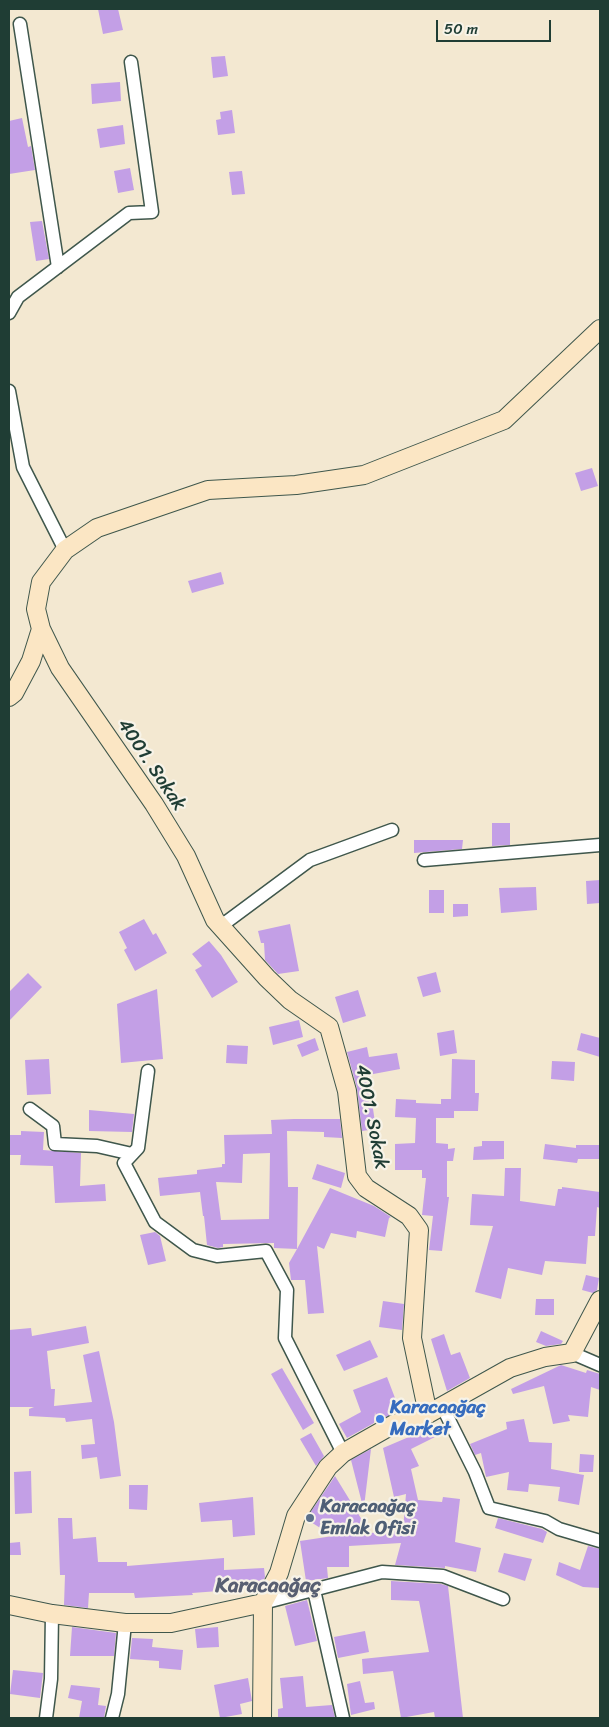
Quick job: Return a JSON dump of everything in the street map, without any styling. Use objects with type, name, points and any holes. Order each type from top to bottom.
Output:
[{"type":"street","points":[[20,24],[58,267]]},
{"type":"street","points":[[9,313],[18,297],[129,213],[152,212],[131,62]]},
{"type":"street","points":[[9,697],[14,693],[31,661],[41,629],[36,609],[41,582],[65,550],[98,528],[208,490],[296,485],[364,475],[504,420],[600,329]]},
{"type":"street","points":[[9,391],[23,467],[65,550]]},
{"type":"street","name":"4001. Sokak","points":[[41,629],[60,668],[154,804],[186,856],[215,920],[267,978],[290,1000],[329,1026],[347,1091],[357,1176],[366,1188],[410,1216],[419,1230],[412,1338],[435,1410]]},
{"type":"street","points":[[221,926],[310,860],[392,830]]},
{"type":"street","points":[[424,860],[600,844]]},
{"type":"street","points":[[148,1071],[138,1148],[124,1163],[156,1222],[193,1250],[216,1256],[266,1251],[287,1290],[285,1338],[343,1453]]},
{"type":"street","points":[[30,1109],[53,1126],[55,1144],[97,1146],[132,1154]]},
{"type":"street","points":[[572,1353],[600,1300]]},
{"type":"street","points":[[262,1718],[263,1603],[278,1573],[296,1516],[328,1468],[343,1453],[394,1424],[435,1410],[510,1368],[544,1357],[572,1353],[600,1365]]},
{"type":"street","points":[[435,1410],[476,1472],[489,1508],[545,1521],[559,1528],[600,1541]]},
{"type":"street","points":[[9,1604],[52,1614],[125,1623],[171,1623],[263,1603],[382,1572],[443,1576],[502,1599]]},
{"type":"street","points":[[314,1590],[343,1718]]},
{"type":"street","points":[[46,1718],[51,1679],[52,1614]]},
{"type":"street","points":[[112,1718],[118,1694],[125,1623]]},
{"type":"building","points":[[98,9],[118,9],[123,30],[103,34]]},
{"type":"building","points":[[225,56],[228,76],[213,78],[211,57]]},
{"type":"building","points":[[120,82],[121,101],[92,104],[91,84]]},
{"type":"building","points":[[232,110],[235,133],[218,135],[216,120],[221,119],[220,112]]},
{"type":"building","points":[[22,118],[28,147],[31,146],[35,170],[9,174],[9,121]]},
{"type":"building","points":[[123,125],[125,144],[100,148],[97,129]]},
{"type":"building","points":[[130,168],[134,190],[118,193],[114,171]]},
{"type":"building","points":[[242,171],[245,194],[232,195],[229,172]]},
{"type":"building","points":[[42,221],[49,259],[36,261],[30,222]]},
{"type":"building","points":[[592,468],[598,486],[581,491],[575,473]]},
{"type":"building","points":[[221,572],[224,584],[192,593],[188,581]]},
{"type":"building","points":[[492,823],[510,823],[510,845],[492,846]]},
{"type":"building","points":[[414,840],[463,840],[462,849],[414,853]]},
{"type":"building","points":[[600,880],[600,903],[587,904],[586,881]]},
{"type":"building","points":[[536,887],[537,910],[501,913],[499,888]]},
{"type":"building","points":[[429,890],[444,890],[444,913],[429,913]]},
{"type":"building","points":[[453,904],[468,904],[468,916],[453,917]]},
{"type":"building","points":[[144,919],[153,935],[156,933],[167,953],[135,971],[124,950],[127,948],[119,932]]},
{"type":"building","points":[[290,924],[299,971],[278,974],[265,960],[264,943],[261,943],[258,931]]},
{"type":"building","points":[[209,941],[221,955],[238,982],[212,998],[195,970],[202,966],[192,954]]},
{"type":"building","points":[[436,972],[441,992],[423,997],[417,977]]},
{"type":"building","points":[[28,973],[42,987],[9,1021],[9,992]]},
{"type":"building","points":[[157,989],[163,1059],[121,1063],[117,1004]]},
{"type":"building","points":[[358,990],[366,1016],[343,1023],[335,997]]},
{"type":"building","points":[[299,1020],[303,1037],[273,1045],[269,1027]]},
{"type":"building","points":[[454,1030],[457,1053],[440,1056],[437,1033]]},
{"type":"building","points":[[581,1033],[600,1038],[600,1057],[577,1050]]},
{"type":"building","points":[[315,1038],[319,1050],[302,1057],[297,1045]]},
{"type":"building","points":[[227,1045],[248,1046],[247,1064],[226,1063]]},
{"type":"building","points":[[367,1047],[369,1057],[397,1053],[400,1069],[368,1075],[376,1129],[362,1131],[357,1088],[347,1052]]},
{"type":"building","points":[[49,1059],[51,1094],[27,1095],[25,1060]]},
{"type":"building","points":[[452,1059],[475,1060],[475,1093],[479,1093],[478,1111],[454,1111],[454,1118],[436,1118],[436,1143],[448,1144],[448,1149],[455,1148],[453,1161],[447,1161],[447,1197],[449,1197],[442,1251],[429,1250],[433,1216],[422,1215],[426,1178],[422,1178],[422,1170],[395,1170],[395,1144],[415,1143],[416,1118],[395,1117],[396,1099],[416,1100],[416,1103],[441,1104],[441,1099],[451,1099]]},
{"type":"building","points":[[552,1061],[575,1062],[574,1081],[551,1079]]},
{"type":"building","points":[[89,1110],[134,1114],[132,1132],[89,1131]]},
{"type":"building","points":[[340,1119],[342,1138],[324,1137],[324,1132],[287,1131],[288,1187],[298,1187],[297,1249],[274,1248],[274,1243],[223,1244],[223,1247],[218,1248],[207,1245],[200,1192],[160,1196],[158,1178],[197,1174],[197,1170],[222,1167],[222,1164],[225,1164],[224,1135],[272,1134],[271,1120]],"holes":[[[270,1153],[269,1219],[221,1220],[216,1182],[242,1183],[243,1154]]]},
{"type":"building","points":[[21,1131],[44,1132],[43,1150],[81,1153],[80,1186],[105,1184],[106,1201],[55,1203],[53,1166],[20,1165],[21,1155],[9,1155],[9,1135],[21,1135]]},
{"type":"building","points":[[482,1141],[504,1141],[504,1159],[473,1160],[474,1147],[482,1146]]},
{"type":"building","points":[[545,1144],[576,1148],[576,1145],[600,1145],[600,1159],[578,1159],[577,1163],[543,1159]]},
{"type":"building","points":[[317,1164],[345,1173],[341,1188],[312,1179]]},
{"type":"building","points":[[505,1168],[521,1168],[520,1201],[555,1206],[558,1189],[562,1189],[562,1187],[600,1192],[600,1208],[597,1207],[595,1236],[588,1236],[586,1264],[545,1261],[542,1275],[508,1268],[501,1299],[475,1292],[493,1226],[470,1225],[472,1194],[504,1196]]},
{"type":"building","points":[[330,1188],[374,1206],[391,1217],[389,1218],[385,1237],[357,1231],[356,1238],[331,1233],[324,1249],[317,1246],[324,1313],[308,1314],[305,1280],[291,1280],[289,1263]]},
{"type":"building","points":[[155,1232],[160,1236],[166,1261],[148,1265],[140,1235]]},
{"type":"building","points":[[586,1275],[599,1278],[597,1290],[593,1293],[582,1290]]},
{"type":"building","points":[[536,1299],[554,1299],[554,1315],[535,1315]]},
{"type":"building","points":[[383,1301],[404,1304],[402,1330],[379,1327]]},
{"type":"building","points":[[86,1326],[89,1343],[47,1351],[51,1389],[55,1389],[54,1406],[92,1402],[83,1355],[99,1351],[114,1422],[121,1476],[100,1479],[97,1457],[82,1459],[81,1445],[95,1444],[92,1419],[66,1422],[65,1418],[29,1416],[29,1409],[34,1407],[10,1407],[9,1330],[31,1328],[32,1336]]},
{"type":"building","points":[[541,1331],[563,1341],[561,1344],[546,1346],[536,1342]]},
{"type":"building","points":[[444,1334],[451,1355],[460,1352],[470,1378],[447,1391],[431,1339]]},
{"type":"building","points":[[370,1340],[378,1357],[344,1371],[336,1355]]},
{"type":"building","points":[[561,1365],[586,1373],[587,1370],[600,1374],[600,1390],[591,1387],[588,1417],[568,1415],[570,1421],[553,1424],[544,1386],[513,1394],[511,1389]]},
{"type":"building","points":[[282,1368],[314,1423],[303,1430],[271,1374]]},
{"type":"building","points":[[387,1377],[400,1411],[377,1421],[375,1412],[374,1423],[347,1438],[339,1424],[361,1412],[353,1390]]},
{"type":"building","points":[[524,1419],[529,1442],[552,1443],[551,1469],[584,1475],[579,1505],[558,1501],[560,1487],[529,1484],[528,1492],[507,1490],[509,1472],[486,1477],[481,1453],[475,1455],[470,1444],[507,1429],[506,1422]]},
{"type":"building","points":[[437,1425],[441,1434],[411,1449],[419,1466],[411,1469],[418,1500],[442,1502],[443,1497],[460,1499],[455,1542],[481,1548],[476,1572],[445,1566],[445,1568],[395,1565],[401,1543],[349,1546],[349,1567],[327,1567],[328,1578],[306,1581],[300,1541],[333,1536],[306,1519],[335,1476],[362,1520],[361,1532],[403,1530],[406,1494],[394,1497],[383,1448]]},
{"type":"building","points":[[311,1433],[324,1456],[316,1466],[300,1439]]},
{"type":"building","points":[[371,1449],[364,1507],[363,1507],[351,1460]]},
{"type":"building","points":[[580,1454],[594,1455],[593,1472],[579,1472]]},
{"type":"building","points":[[31,1471],[32,1513],[15,1514],[14,1472]]},
{"type":"building","points":[[129,1485],[148,1485],[147,1510],[129,1509]]},
{"type":"building","points":[[253,1497],[255,1535],[233,1537],[232,1520],[201,1522],[199,1503]]},
{"type":"building","points":[[58,1518],[72,1518],[73,1539],[96,1537],[98,1562],[127,1562],[127,1566],[224,1558],[224,1570],[264,1568],[265,1577],[262,1583],[219,1585],[219,1591],[192,1593],[193,1595],[135,1598],[134,1593],[89,1593],[88,1608],[64,1605],[65,1575],[60,1575]]},
{"type":"building","points":[[498,1518],[542,1529],[547,1532],[543,1543],[495,1528]]},
{"type":"building","points":[[20,1542],[21,1555],[9,1555],[9,1543]]},
{"type":"building","points":[[588,1546],[600,1549],[600,1588],[583,1587],[556,1575],[559,1562],[580,1570]]},
{"type":"building","points":[[504,1553],[532,1559],[525,1581],[498,1572]]},
{"type":"building","points":[[391,1581],[448,1586],[463,1718],[435,1718],[434,1712],[401,1718],[393,1671],[363,1674],[362,1659],[429,1652],[419,1601],[391,1600]]},
{"type":"building","points":[[307,1600],[317,1641],[295,1646],[285,1606]]},
{"type":"building","points":[[72,1627],[116,1633],[114,1656],[70,1656]]},
{"type":"building","points":[[218,1627],[219,1647],[197,1648],[195,1629]]},
{"type":"building","points":[[365,1631],[369,1652],[338,1658],[334,1637]]},
{"type":"building","points":[[132,1638],[153,1639],[152,1647],[183,1650],[181,1670],[159,1668],[159,1661],[130,1659]]},
{"type":"building","points":[[13,1670],[43,1673],[40,1698],[10,1694]]},
{"type":"building","points":[[303,1676],[306,1707],[332,1705],[335,1718],[278,1718],[278,1709],[283,1708],[280,1678]]},
{"type":"building","points":[[248,1678],[252,1701],[240,1704],[242,1714],[220,1718],[214,1685]]},
{"type":"building","points":[[360,1681],[365,1703],[374,1702],[375,1709],[351,1715],[347,1684]]},
{"type":"building","points":[[71,1685],[100,1688],[98,1705],[106,1706],[104,1718],[79,1718],[82,1701],[68,1698]]},
{"type":"place","name":"Karacaağaç Market","points":[[380,1419]]},
{"type":"place","name":"Karacaağaç Emlak Ofisi","points":[[310,1518]]},
{"type":"district","name":"Karacaağaç","points":[[268,1587]]}]
